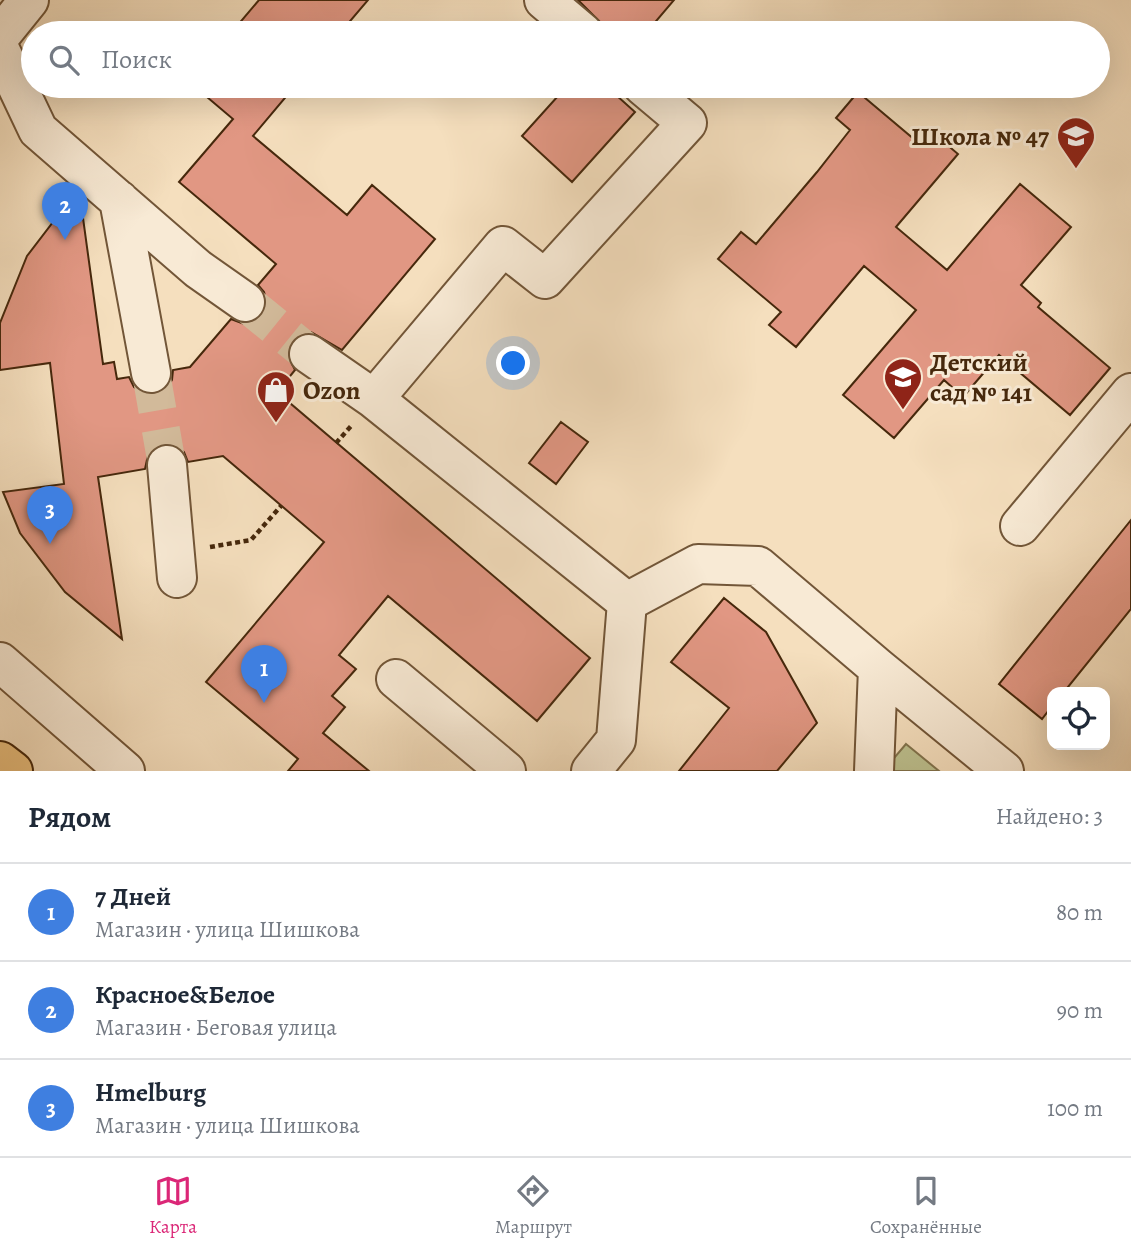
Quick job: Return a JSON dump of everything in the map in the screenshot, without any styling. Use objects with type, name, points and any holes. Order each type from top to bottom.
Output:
[{"type":"main road","points":[[0,761],[13,771]]},
{"type":"street","points":[[0,36],[29,0]]},
{"type":"street","points":[[544,0],[569,21]]},
{"type":"street","points":[[0,50],[21,94]]},
{"type":"street","points":[[23,98],[38,130],[198,269],[245,302]]},
{"type":"street","points":[[374,399],[503,246],[545,279],[687,123],[657,98]]},
{"type":"street","points":[[119,200],[151,373]]},
{"type":"street","points":[[309,354],[374,399],[627,602]]},
{"type":"street","points":[[1020,526],[1131,393]]},
{"type":"street","points":[[167,466],[176,566]]},
{"type":"street","points":[[627,602],[698,565],[758,566],[1004,771]]},
{"type":"street","points":[[591,771],[616,740],[627,602]]},
{"type":"street","points":[[0,662],[125,771]]},
{"type":"street","points":[[874,771],[878,668]]},
{"type":"street","points":[[396,679],[506,771]]},
{"type":"path","points":[[176,566],[251,540],[281,506]]},
{"type":"green space","points":[[906,744],[939,771],[883,771]]},
{"type":"building","points":[[259,0],[368,0],[350,21],[241,21]]},
{"type":"building","points":[[578,0],[674,0],[656,21],[599,21]]},
{"type":"building","points":[[208,98],[285,98],[253,136],[347,215],[372,185],[435,239],[342,350],[311,332],[300,334],[291,341],[287,353],[295,370],[277,392],[590,658],[537,721],[388,596],[339,655],[356,669],[332,696],[345,707],[323,733],[369,771],[288,771],[298,759],[206,682],[324,542],[223,456],[188,462],[184,452],[177,446],[164,443],[155,447],[148,455],[145,469],[98,477],[122,639],[65,592],[20,533],[3,492],[64,484],[50,363],[0,370],[0,323],[27,256],[76,192],[80,196],[103,364],[114,362],[117,379],[129,377],[134,387],[143,393],[156,394],[166,389],[172,380],[173,370],[190,367],[231,319],[244,324],[255,321],[263,314],[267,303],[264,292],[258,285],[276,264],[179,182],[233,119]]},
{"type":"building","points":[[556,98],[619,98],[635,112],[572,182],[522,136]]},
{"type":"building","points":[[853,98],[865,98],[921,145],[932,132],[958,154],[896,227],[947,270],[1020,184],[1071,227],[1021,285],[1041,303],[1038,307],[1110,368],[1070,415],[999,355],[963,397],[944,380],[894,438],[843,395],[916,310],[864,266],[796,347],[769,325],[781,312],[718,259],[741,232],[756,244],[817,172],[850,130],[836,118]]},
{"type":"building","points":[[561,422],[588,442],[556,484],[529,463]]},
{"type":"building","points":[[1131,520],[1131,609],[1068,687],[1047,687],[1047,712],[1042,719],[999,684]]},
{"type":"building","points":[[724,598],[766,632],[817,723],[777,771],[679,771],[729,708],[671,662]]},
{"type":"tunnel","points":[[245,302],[309,354]]},
{"type":"tunnel","points":[[151,373],[167,465]]},
{"type":"place","name":"Школа № 47","points":[[1076,170]]},
{"type":"place","name":"Красное&Белое","points":[[65,240]]},
{"type":"place","name":"Детский сад № 141","points":[[903,411]]},
{"type":"place","name":"Ozon","points":[[276,424]]},
{"type":"place","name":"Hmelburg","points":[[50,544]]},
{"type":"place","name":"7 Дней","points":[[264,703]]}]
